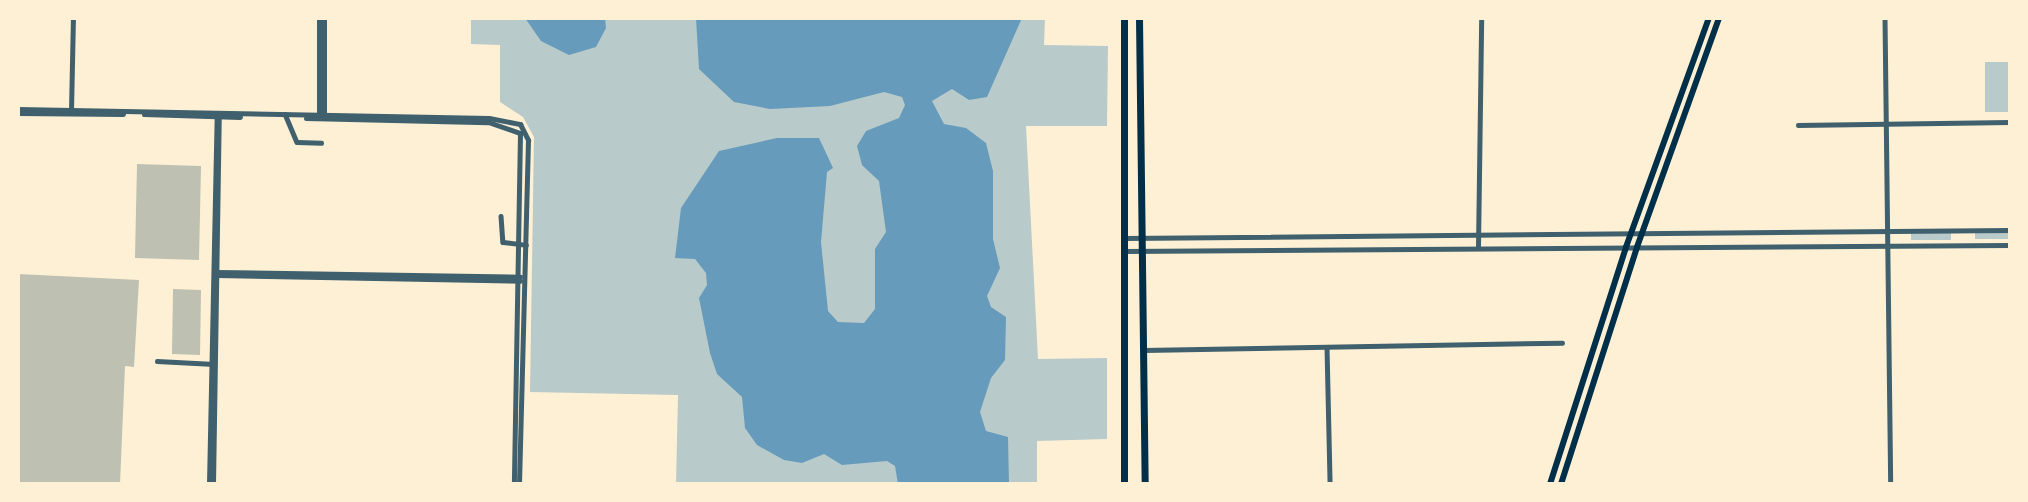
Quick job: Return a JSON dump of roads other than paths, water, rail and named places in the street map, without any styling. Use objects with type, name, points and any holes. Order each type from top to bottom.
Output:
[{"type":"main road","points":[[1124,18],[1124,484]]},
{"type":"main road","points":[[1139,18],[1144,238],[1145,484]]},
{"type":"main road","points":[[1550,484],[1626,247],[1709,18]]},
{"type":"main road","points":[[1561,484],[1641,235],[1719,18]]},
{"type":"street","points":[[71,111],[73,18]]},
{"type":"street","points":[[319,18],[322,117]]},
{"type":"street","points":[[322,117],[324,18]]},
{"type":"street","points":[[1478,247],[1481,18]]},
{"type":"street","points":[[1885,18],[1888,231],[1891,246],[1891,484]]},
{"type":"street","points":[[18,111],[488,122],[519,127],[523,245],[514,484]]},
{"type":"street","points":[[211,484],[217,274],[218,115]]},
{"type":"street","points":[[285,116],[297,142],[321,143]]},
{"type":"street","points":[[1798,125],[2010,122]]},
{"type":"street","points":[[501,216],[503,242],[523,245]]},
{"type":"street","points":[[1124,238],[2010,230]]},
{"type":"street","points":[[1124,251],[2010,244]]},
{"type":"street","points":[[217,274],[522,279]]},
{"type":"street","points":[[519,484],[522,279]]},
{"type":"street","points":[[1144,350],[1562,343]]},
{"type":"street","points":[[1328,347],[1330,484]]},
{"type":"street","points":[[157,361],[213,364]]},
{"type":"water","points":[[525,18],[605,18],[606,28],[596,47],[569,55],[541,41]]},
{"type":"water","points":[[696,18],[1022,18],[987,97],[969,100],[952,89],[932,101],[944,124],[966,128],[986,143],[993,171],[993,239],[1000,268],[987,296],[991,307],[1006,317],[1005,360],[991,378],[980,412],[986,431],[1008,437],[1009,484],[898,484],[895,466],[887,461],[842,465],[824,454],[802,463],[784,460],[757,445],[745,428],[742,397],[717,374],[710,353],[699,298],[707,285],[706,273],[695,259],[675,258],[681,208],[719,151],[777,138],[819,138],[833,168],[827,172],[821,242],[828,311],[838,322],[864,323],[875,309],[875,249],[886,232],[879,181],[862,165],[857,146],[866,131],[899,118],[905,105],[902,97],[884,92],[830,106],[770,109],[734,102],[699,69]]}]
